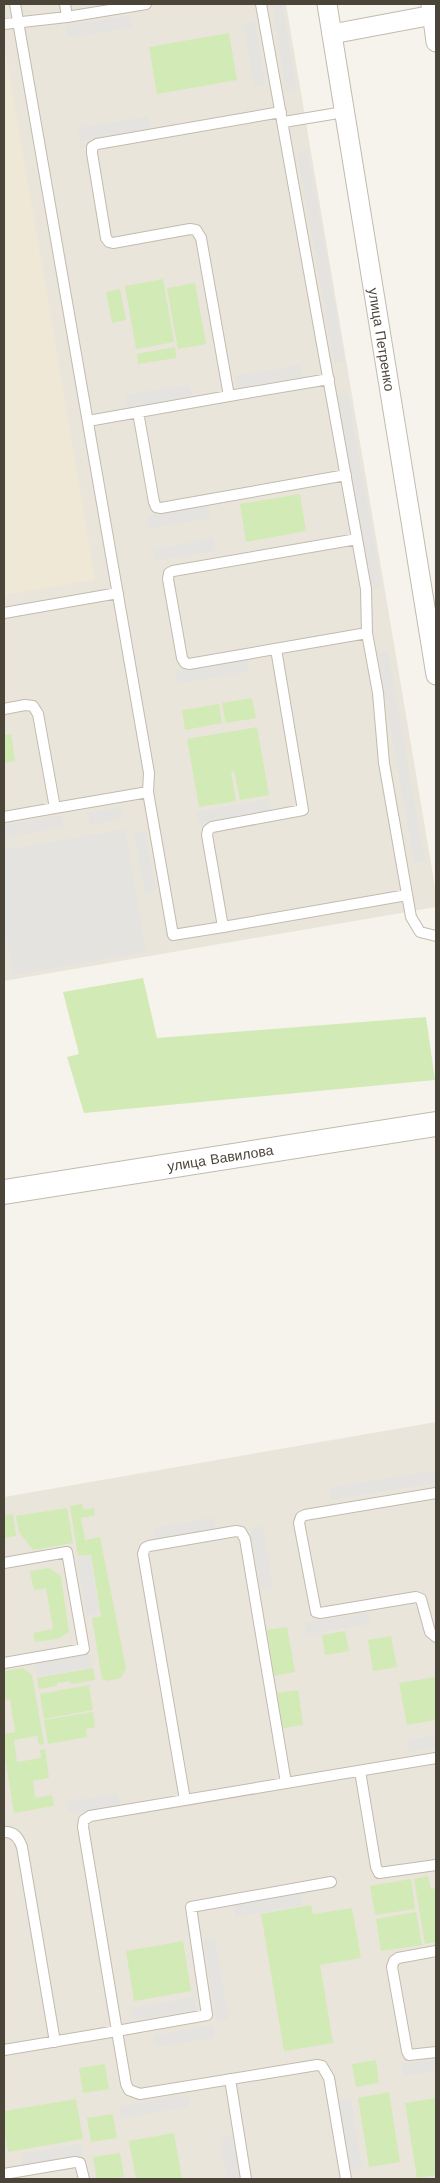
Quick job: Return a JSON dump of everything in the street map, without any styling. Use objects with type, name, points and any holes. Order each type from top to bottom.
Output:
[{"type":"street","name":"улица Петренко","points":[[327,4],[436,675]]},
{"type":"street","points":[[332,34],[432,9],[436,42]]},
{"type":"street","name":"улица Вавилова","points":[[4,1192],[436,1124]]},
{"type":"lane","points":[[15,4],[149,773],[148,792],[173,935],[407,894]]},
{"type":"lane","points":[[65,4],[68,17]]},
{"type":"lane","points":[[4,24],[68,17],[146,4]]},
{"type":"lane","points":[[261,4],[366,589],[368,633],[378,693],[384,763],[411,916],[414,926],[420,932],[436,936]]},
{"type":"lane","points":[[229,396],[201,238],[196,230],[190,230],[113,243],[109,242],[93,162],[92,147],[97,144],[282,117],[344,112]]},
{"type":"lane","points":[[88,421],[329,378]]},
{"type":"lane","points":[[138,412],[156,507],[161,508],[346,475]]},
{"type":"lane","points":[[357,539],[173,571],[169,574],[168,579],[182,658],[185,663],[189,664],[368,633]]},
{"type":"lane","points":[[4,613],[118,593]]},
{"type":"lane","points":[[223,927],[207,834],[208,830],[212,827],[303,810],[276,649]]},
{"type":"lane","points":[[4,708],[33,706],[38,714],[54,808]]},
{"type":"lane","points":[[4,817],[148,792]]},
{"type":"lane","points":[[436,1493],[305,1515],[301,1517],[299,1523],[316,1612],[320,1613],[416,1597],[421,1599],[430,1632],[436,1637]]},
{"type":"lane","points":[[185,1800],[143,1554],[145,1548],[149,1546],[176,1541],[236,1531],[241,1532],[245,1539],[286,1783]]},
{"type":"lane","points":[[4,1562],[67,1552],[84,1649],[4,1663]]},
{"type":"lane","points":[[346,2179],[329,2078],[322,2066],[317,2065],[140,2094],[134,2093],[126,2084],[83,1827],[84,1820],[90,1816],[436,1758]]},
{"type":"lane","points":[[360,1771],[376,1867],[379,1873],[436,1865]]},
{"type":"lane","points":[[4,1832],[14,1834],[20,1839],[22,1847],[55,2042]]},
{"type":"lane","points":[[4,2050],[206,2015],[191,1907],[331,1882]]},
{"type":"lane","points":[[436,1952],[398,1958],[394,1961],[392,1967],[407,2051],[410,2055],[414,2056],[436,2052]]},
{"type":"lane","points":[[230,2079],[246,2179]]},
{"type":"lane","points":[[4,2174],[75,2162],[80,2163],[84,2179]]},
{"type":"shaded area","points":[[4,4],[286,4],[436,893],[436,907],[4,981]]},
{"type":"shaded area","points":[[272,4],[283,4],[297,90],[286,92]]},
{"type":"shaded area","points":[[129,15],[132,27],[68,38],[66,26]]},
{"type":"shaded area","points":[[255,21],[265,85],[254,87],[243,23]]},
{"type":"shaded area","points":[[4,42],[95,580],[4,595]]},
{"type":"shaded area","points":[[149,116],[151,128],[80,141],[78,128]]},
{"type":"shaded area","points":[[308,150],[345,361],[334,363],[297,152]]},
{"type":"shaded area","points":[[300,365],[302,377],[237,388],[235,376]]},
{"type":"shaded area","points":[[190,384],[193,396],[127,408],[125,395]]},
{"type":"shaded area","points":[[348,393],[382,587],[371,589],[337,395]]},
{"type":"shaded area","points":[[208,505],[210,518],[149,529],[147,516]]},
{"type":"shaded area","points":[[213,538],[216,551],[155,561],[153,549]]},
{"type":"shaded area","points":[[388,651],[425,861],[414,863],[377,653]]},
{"type":"shaded area","points":[[247,659],[249,671],[177,684],[175,671]]},
{"type":"shaded area","points":[[268,799],[270,812],[199,824],[196,812]]},
{"type":"shaded area","points":[[120,807],[123,819],[90,825],[87,813]]},
{"type":"shaded area","points":[[62,815],[64,827],[4,838],[4,825]]},
{"type":"shaded area","points":[[125,829],[146,952],[13,975],[4,923],[4,850]]},
{"type":"shaded area","points":[[146,831],[156,891],[145,893],[134,833]]},
{"type":"shaded area","points":[[436,1422],[436,2179],[4,2179],[4,1497]]},
{"type":"shaded area","points":[[436,1470],[436,1483],[331,1500],[329,1488]]},
{"type":"shaded area","points":[[214,1517],[216,1530],[155,1540],[153,1528]]},
{"type":"shaded area","points":[[263,1526],[273,1588],[260,1590],[250,1529]]},
{"type":"shaded area","points":[[90,1556],[100,1613],[86,1616],[77,1558]]},
{"type":"shaded area","points":[[369,1612],[371,1624],[306,1635],[304,1623]]},
{"type":"shaded area","points":[[91,1654],[93,1667],[37,1677],[35,1664]]},
{"type":"shaded area","points":[[436,1735],[436,1747],[409,1752],[407,1740]]},
{"type":"shaded area","points":[[118,1793],[120,1805],[69,1814],[67,1802]]},
{"type":"shaded area","points":[[301,1893],[303,1905],[235,1917],[233,1904]]},
{"type":"shaded area","points":[[215,1938],[229,2020],[217,2022],[203,1940]]},
{"type":"shaded area","points":[[195,1997],[197,2010],[134,2020],[132,2008]]},
{"type":"shaded area","points":[[213,2025],[214,2038],[156,2047],[154,2035]]},
{"type":"shaded area","points":[[436,2058],[436,2071],[403,2076],[401,2064]]},
{"type":"shaded area","points":[[188,2094],[190,2107],[121,2118],[119,2106]]},
{"type":"shaded area","points":[[351,2099],[362,2168],[350,2170],[339,2101]]},
{"type":"shaded area","points":[[232,2135],[240,2179],[227,2179],[220,2137]]},
{"type":"shaded area","points":[[81,2144],[83,2156],[23,2167],[21,2154]]},
{"type":"green space","points":[[229,33],[237,80],[157,94],[149,47]]},
{"type":"green space","points":[[163,279],[174,342],[136,349],[125,286]]},
{"type":"green space","points":[[195,283],[206,344],[178,349],[167,288]]},
{"type":"green space","points":[[120,289],[126,320],[112,323],[106,292]]},
{"type":"green space","points":[[175,347],[176,358],[138,364],[137,354]]},
{"type":"green space","points":[[300,494],[306,531],[246,542],[240,504]]},
{"type":"green space","points":[[252,698],[256,718],[226,723],[222,703]]},
{"type":"green space","points":[[219,704],[222,723],[185,730],[182,710]]},
{"type":"green space","points":[[257,727],[269,795],[240,800],[234,771],[231,772],[236,801],[199,807],[187,739]]},
{"type":"green space","points":[[11,734],[15,761],[4,763],[4,735]]},
{"type":"green space","points":[[143,978],[157,1038],[426,1017],[435,1080],[84,1113],[67,1057],[79,1054],[63,992]]},
{"type":"green space","points":[[82,1504],[84,1510],[94,1508],[95,1515],[81,1518],[85,1540],[100,1537],[126,1668],[121,1678],[107,1681],[102,1679],[92,1618],[101,1616],[91,1555],[78,1556],[70,1506]]},
{"type":"green space","points":[[67,1508],[73,1543],[33,1550],[19,1532],[16,1516]]},
{"type":"green space","points":[[13,1514],[16,1536],[4,1538],[4,1516]]},
{"type":"green space","points":[[49,1568],[61,1576],[69,1632],[57,1639],[35,1642],[33,1633],[53,1629],[46,1588],[34,1590],[30,1571]]},
{"type":"green space","points":[[287,1627],[295,1672],[274,1676],[267,1630]]},
{"type":"green space","points":[[345,1631],[349,1651],[325,1655],[322,1635]]},
{"type":"green space","points":[[391,1636],[397,1667],[373,1671],[368,1640]]},
{"type":"green space","points":[[23,1668],[32,1675],[44,1744],[39,1745],[37,1736],[14,1740],[17,1762],[41,1758],[40,1750],[45,1749],[49,1778],[33,1781],[35,1798],[52,1795],[54,1806],[14,1813],[4,1751],[4,1734],[15,1732],[10,1699],[4,1700],[4,1671]]},
{"type":"green space","points":[[93,1668],[95,1680],[71,1684],[70,1681],[57,1683],[57,1686],[39,1689],[37,1678]]},
{"type":"green space","points":[[436,1677],[436,1720],[407,1725],[399,1683]]},
{"type":"green space","points":[[89,1685],[93,1710],[44,1719],[40,1694]]},
{"type":"green space","points":[[298,1690],[303,1725],[283,1728],[277,1693]]},
{"type":"green space","points":[[93,1712],[95,1727],[86,1729],[87,1737],[48,1744],[44,1720]]},
{"type":"green space","points":[[428,1876],[431,1889],[436,1888],[436,1942],[425,1944],[414,1879]]},
{"type":"green space","points":[[411,1879],[415,1909],[375,1915],[370,1886]]},
{"type":"green space","points":[[311,1905],[313,1914],[352,1908],[361,1958],[320,1965],[333,2043],[284,2051],[261,1914]]},
{"type":"green space","points":[[416,1912],[422,1945],[381,1951],[376,1919]]},
{"type":"green space","points":[[183,1941],[191,1991],[134,2001],[126,1951]]},
{"type":"green space","points":[[376,2060],[379,2083],[356,2087],[352,2064]]},
{"type":"green space","points":[[105,2064],[109,2089],[83,2093],[79,2068]]},
{"type":"green space","points":[[389,2092],[400,2162],[369,2167],[358,2098]]},
{"type":"green space","points":[[436,2098],[436,2175],[417,2178],[405,2103]]},
{"type":"green space","points":[[76,2099],[83,2139],[8,2152],[4,2128],[4,2111]]},
{"type":"green space","points":[[113,2114],[117,2138],[91,2142],[87,2118]]},
{"type":"green space","points":[[174,2133],[182,2179],[136,2179],[129,2141]]},
{"type":"green space","points":[[120,2153],[124,2177],[97,2179],[93,2157]]}]
